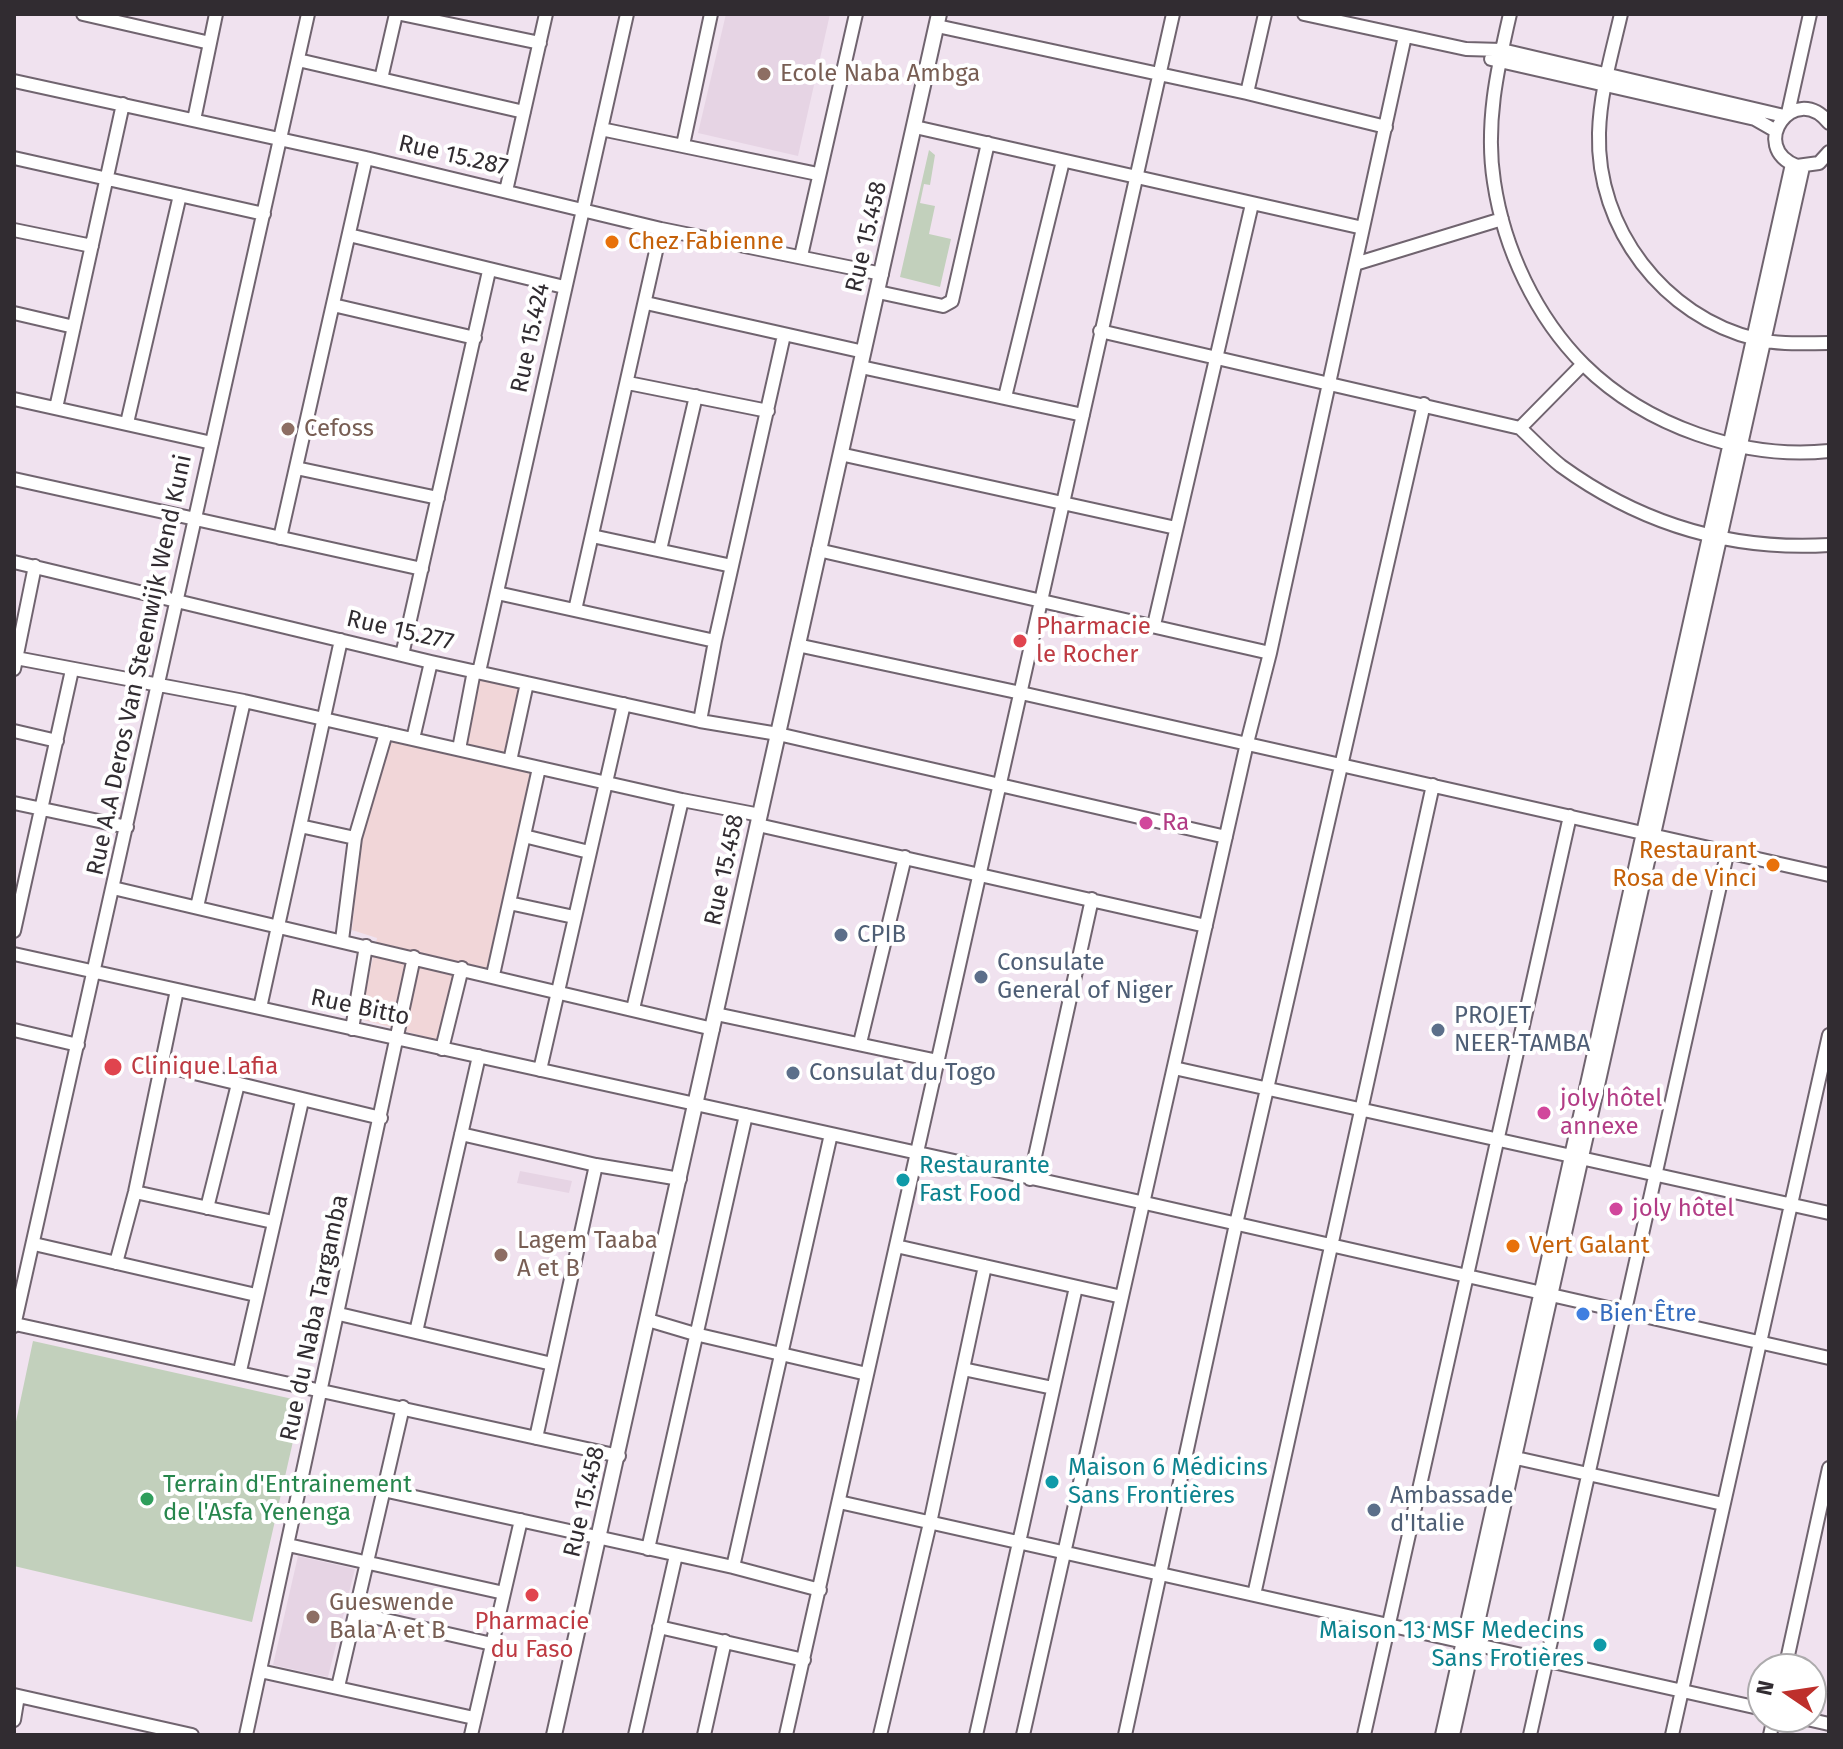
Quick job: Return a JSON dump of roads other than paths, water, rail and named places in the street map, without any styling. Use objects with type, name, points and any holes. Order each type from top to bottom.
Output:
[{"type":"main road","name":"Rue 15.458","points":[[554,1735],[619,1456],[938,20]]},
{"type":"street","points":[[83,14],[210,43]]},
{"type":"street","points":[[194,120],[216,14]]},
{"type":"street","name":"Rue A.A Deros Van Steenwijk Wend Kuni","points":[[14,1325],[18,1293],[34,1244],[308,14]]},
{"type":"street","points":[[381,79],[398,14],[540,43]]},
{"type":"street","points":[[506,191],[546,14]]},
{"type":"street","name":"Rue 15.424","points":[[459,749],[627,14]]},
{"type":"street","points":[[683,145],[711,14]]},
{"type":"street","points":[[801,256],[856,14]]},
{"type":"street","points":[[786,1735],[1173,14]]},
{"type":"street","points":[[1247,93],[1265,14]]},
{"type":"street","points":[[1304,14],[1606,80],[1786,115],[1796,109],[1814,110],[1829,120]]},
{"type":"street","points":[[1510,14],[1492,100],[1490,141],[1494,182],[1512,252],[1551,323],[1583,364],[1608,385],[1678,426],[1735,446],[1778,452],[1829,451]]},
{"type":"street","points":[[1621,14],[1606,80],[1599,133],[1601,172],[1614,214],[1631,249],[1652,278],[1680,303],[1707,321],[1759,340],[1829,343]]},
{"type":"street","points":[[1810,14],[1786,115],[1776,131],[1775,139],[1780,154],[1798,166],[1819,163],[1829,152]]},
{"type":"street","points":[[938,20],[1386,127]]},
{"type":"street","points":[[1023,1735],[1270,653],[1405,36]]},
{"type":"street","points":[[298,60],[524,112]]},
{"type":"street","points":[[1606,80],[1755,119],[1776,131]]},
{"type":"street","name":"Rue 15.287","points":[[14,81],[366,158],[661,229],[882,274]]},
{"type":"street","points":[[56,408],[123,104]]},
{"type":"street","points":[[915,127],[1363,228]]},
{"type":"street","points":[[601,129],[818,174]]},
{"type":"street","points":[[878,292],[943,306],[952,301],[988,143]]},
{"type":"street","points":[[14,158],[264,214]]},
{"type":"street","points":[[280,538],[366,158]]},
{"type":"street","points":[[1005,397],[1063,161]]},
{"type":"street","points":[[1453,1735],[1469,1643],[1798,166]]},
{"type":"street","points":[[127,423],[180,195]]},
{"type":"street","points":[[1154,625],[1252,204]]},
{"type":"street","points":[[1355,264],[1502,219]]},
{"type":"street","points":[[575,610],[661,229]]},
{"type":"street","points":[[14,230],[92,246]]},
{"type":"street","points":[[349,235],[564,287]]},
{"type":"street","points":[[402,655],[489,271]]},
{"type":"street","points":[[646,303],[784,335],[862,359],[1083,415]]},
{"type":"street","points":[[333,305],[475,338]]},
{"type":"street","points":[[14,313],[74,327]]},
{"type":"street","points":[[1100,331],[1520,428],[1559,464],[1593,487],[1629,507],[1715,538],[1780,546],[1829,545]]},
{"type":"street","points":[[700,721],[784,335]]},
{"type":"street","points":[[1520,428],[1583,364]]},
{"type":"street","points":[[628,383],[768,411]]},
{"type":"street","points":[[660,550],[696,396]]},
{"type":"street","points":[[14,415],[16,399],[212,443]]},
{"type":"street","points":[[1125,1735],[1266,1090],[1424,404]]},
{"type":"street","points":[[840,454],[1176,528]]},
{"type":"street","points":[[296,468],[438,498]]},
{"type":"street","points":[[14,479],[422,569]]},
{"type":"street","points":[[592,536],[732,566]]},
{"type":"street","points":[[818,550],[1270,653]]},
{"type":"street","name":"Rue 15.277","points":[[14,562],[431,662],[700,721],[778,734],[1226,837]]},
{"type":"street","points":[[35,566],[15,664],[72,670],[244,701],[682,800],[905,857],[1206,926]]},
{"type":"street","points":[[497,593],[715,641]]},
{"type":"street","points":[[260,1008],[341,640]]},
{"type":"street","points":[[797,645],[1728,850],[1829,875]]},
{"type":"street","points":[[413,739],[431,662]]},
{"type":"street","points":[[14,931],[19,880],[41,810],[72,670]]},
{"type":"street","points":[[510,761],[527,683]]},
{"type":"street","points":[[197,907],[244,701]]},
{"type":"street","points":[[540,1070],[624,704]]},
{"type":"street","points":[[14,731],[57,741]]},
{"type":"street","points":[[342,940],[355,838],[386,733]]},
{"type":"street","points":[[493,975],[539,768]]},
{"type":"street","points":[[1254,1595],[1433,785]]},
{"type":"street","points":[[633,1009],[682,800]]},
{"type":"street","points":[[14,803],[127,827]]},
{"type":"street","points":[[1364,1735],[1570,816]]},
{"type":"street","points":[[300,826],[355,838]]},
{"type":"street","points":[[524,836],[589,852]]},
{"type":"street","points":[[1530,1735],[1728,850]]},
{"type":"street","points":[[860,1043],[905,857]]},
{"type":"street","points":[[113,888],[633,1009],[860,1043],[938,1061]]},
{"type":"street","points":[[1030,1179],[1092,899]]},
{"type":"street","points":[[509,903],[574,917]]},
{"type":"street","points":[[352,1029],[366,946]]},
{"type":"street","name":"Rue Bitto","points":[[14,954],[1145,1203],[1829,1358]]},
{"type":"street","name":"Rue du Naba Targamba","points":[[246,1735],[414,957]]},
{"type":"street","points":[[442,1049],[462,968]]},
{"type":"street","points":[[116,1263],[135,1192],[177,990]]},
{"type":"street","points":[[14,1030],[78,1045]]},
{"type":"street","points":[[1672,1735],[1829,1035]]},
{"type":"street","points":[[416,1332],[479,1056]]},
{"type":"street","points":[[161,1065],[381,1118]]},
{"type":"street","points":[[1174,1068],[1829,1213]]},
{"type":"street","points":[[207,1208],[238,1084]]},
{"type":"street","points":[[240,1371],[302,1101]]},
{"type":"street","points":[[648,1549],[746,1115]]},
{"type":"street","points":[[461,1134],[596,1165],[680,1179]]},
{"type":"street","points":[[733,1567],[831,1134]]},
{"type":"street","points":[[536,1438],[596,1165]]},
{"type":"street","points":[[135,1192],[273,1222]]},
{"type":"street","points":[[34,1244],[256,1295]]},
{"type":"street","points":[[896,1246],[1122,1297]]},
{"type":"street","points":[[880,1735],[930,1523],[985,1266]]},
{"type":"street","points":[[976,1735],[1076,1287]]},
{"type":"street","points":[[1442,1735],[1516,1458],[1546,1295]]},
{"type":"street","points":[[339,1314],[552,1364]]},
{"type":"street","points":[[648,1320],[867,1374]]},
{"type":"street","points":[[14,1325],[240,1371],[619,1456]]},
{"type":"street","points":[[963,1369],[1053,1388]]},
{"type":"street","points":[[338,1687],[403,1407]]},
{"type":"street","points":[[1516,1458],[1723,1504]]},
{"type":"street","points":[[1789,1653],[1829,1468]]},
{"type":"street","points":[[383,1490],[733,1567],[820,1590]]},
{"type":"street","points":[[839,1502],[1747,1705]]},
{"type":"street","points":[[471,1735],[521,1520]]},
{"type":"street","points":[[288,1545],[504,1593]]},
{"type":"street","points":[[635,1735],[676,1555]]},
{"type":"street","points":[[355,1613],[492,1644]]},
{"type":"street","points":[[659,1627],[804,1660]]},
{"type":"street","points":[[704,1735],[725,1641]]},
{"type":"street","points":[[260,1671],[474,1718]]},
{"type":"street","points":[[14,1720],[16,1696],[192,1735]]},
{"type":"place","name":"Ecole Naba Ambga","points":[[764,74]]},
{"type":"place","name":"Chez Fabienne","points":[[612,242]]},
{"type":"place","name":"Cefoss","points":[[288,429]]},
{"type":"place","name":"Pharmacie le Rocher","points":[[1020,641]]},
{"type":"place","name":"Ra","points":[[1146,823]]},
{"type":"place","name":"Restaurant Rosa de Vinci","points":[[1773,865]]},
{"type":"place","name":"CPIB","points":[[841,935]]},
{"type":"place","name":"Consulate General of Niger","points":[[981,977]]},
{"type":"place","name":"PROJET NEER-TAMBA","points":[[1438,1030]]},
{"type":"place","name":"Clinique Lafia","points":[[113,1067]]},
{"type":"place","name":"Consulat du Togo","points":[[793,1073]]},
{"type":"place","name":"joly hôtel annexe","points":[[1544,1113]]},
{"type":"place","name":"Restaurante Fast Food","points":[[903,1180]]},
{"type":"place","name":"joly hôtel","points":[[1616,1209]]},
{"type":"place","name":"Vert Galant","points":[[1513,1246]]},
{"type":"place","name":"Lagem Taaba A et B","points":[[501,1255]]},
{"type":"place","name":"Bien Être","points":[[1583,1314]]},
{"type":"place","name":"Maison 6 Médicins Sans Frontières","points":[[1052,1482]]},
{"type":"place","name":"Terrain d'Entrainement de l'Asfa Yenenga","points":[[147,1499]]},
{"type":"place","name":"Ambassade d'Italie","points":[[1374,1510]]},
{"type":"place","name":"Pharmacie du Faso","points":[[532,1595]]},
{"type":"place","name":"Gueswende Bala A et B","points":[[313,1617]]},
{"type":"place","name":"Maison 13 MSF Medecins Sans Frotières","points":[[1600,1645]]}]
